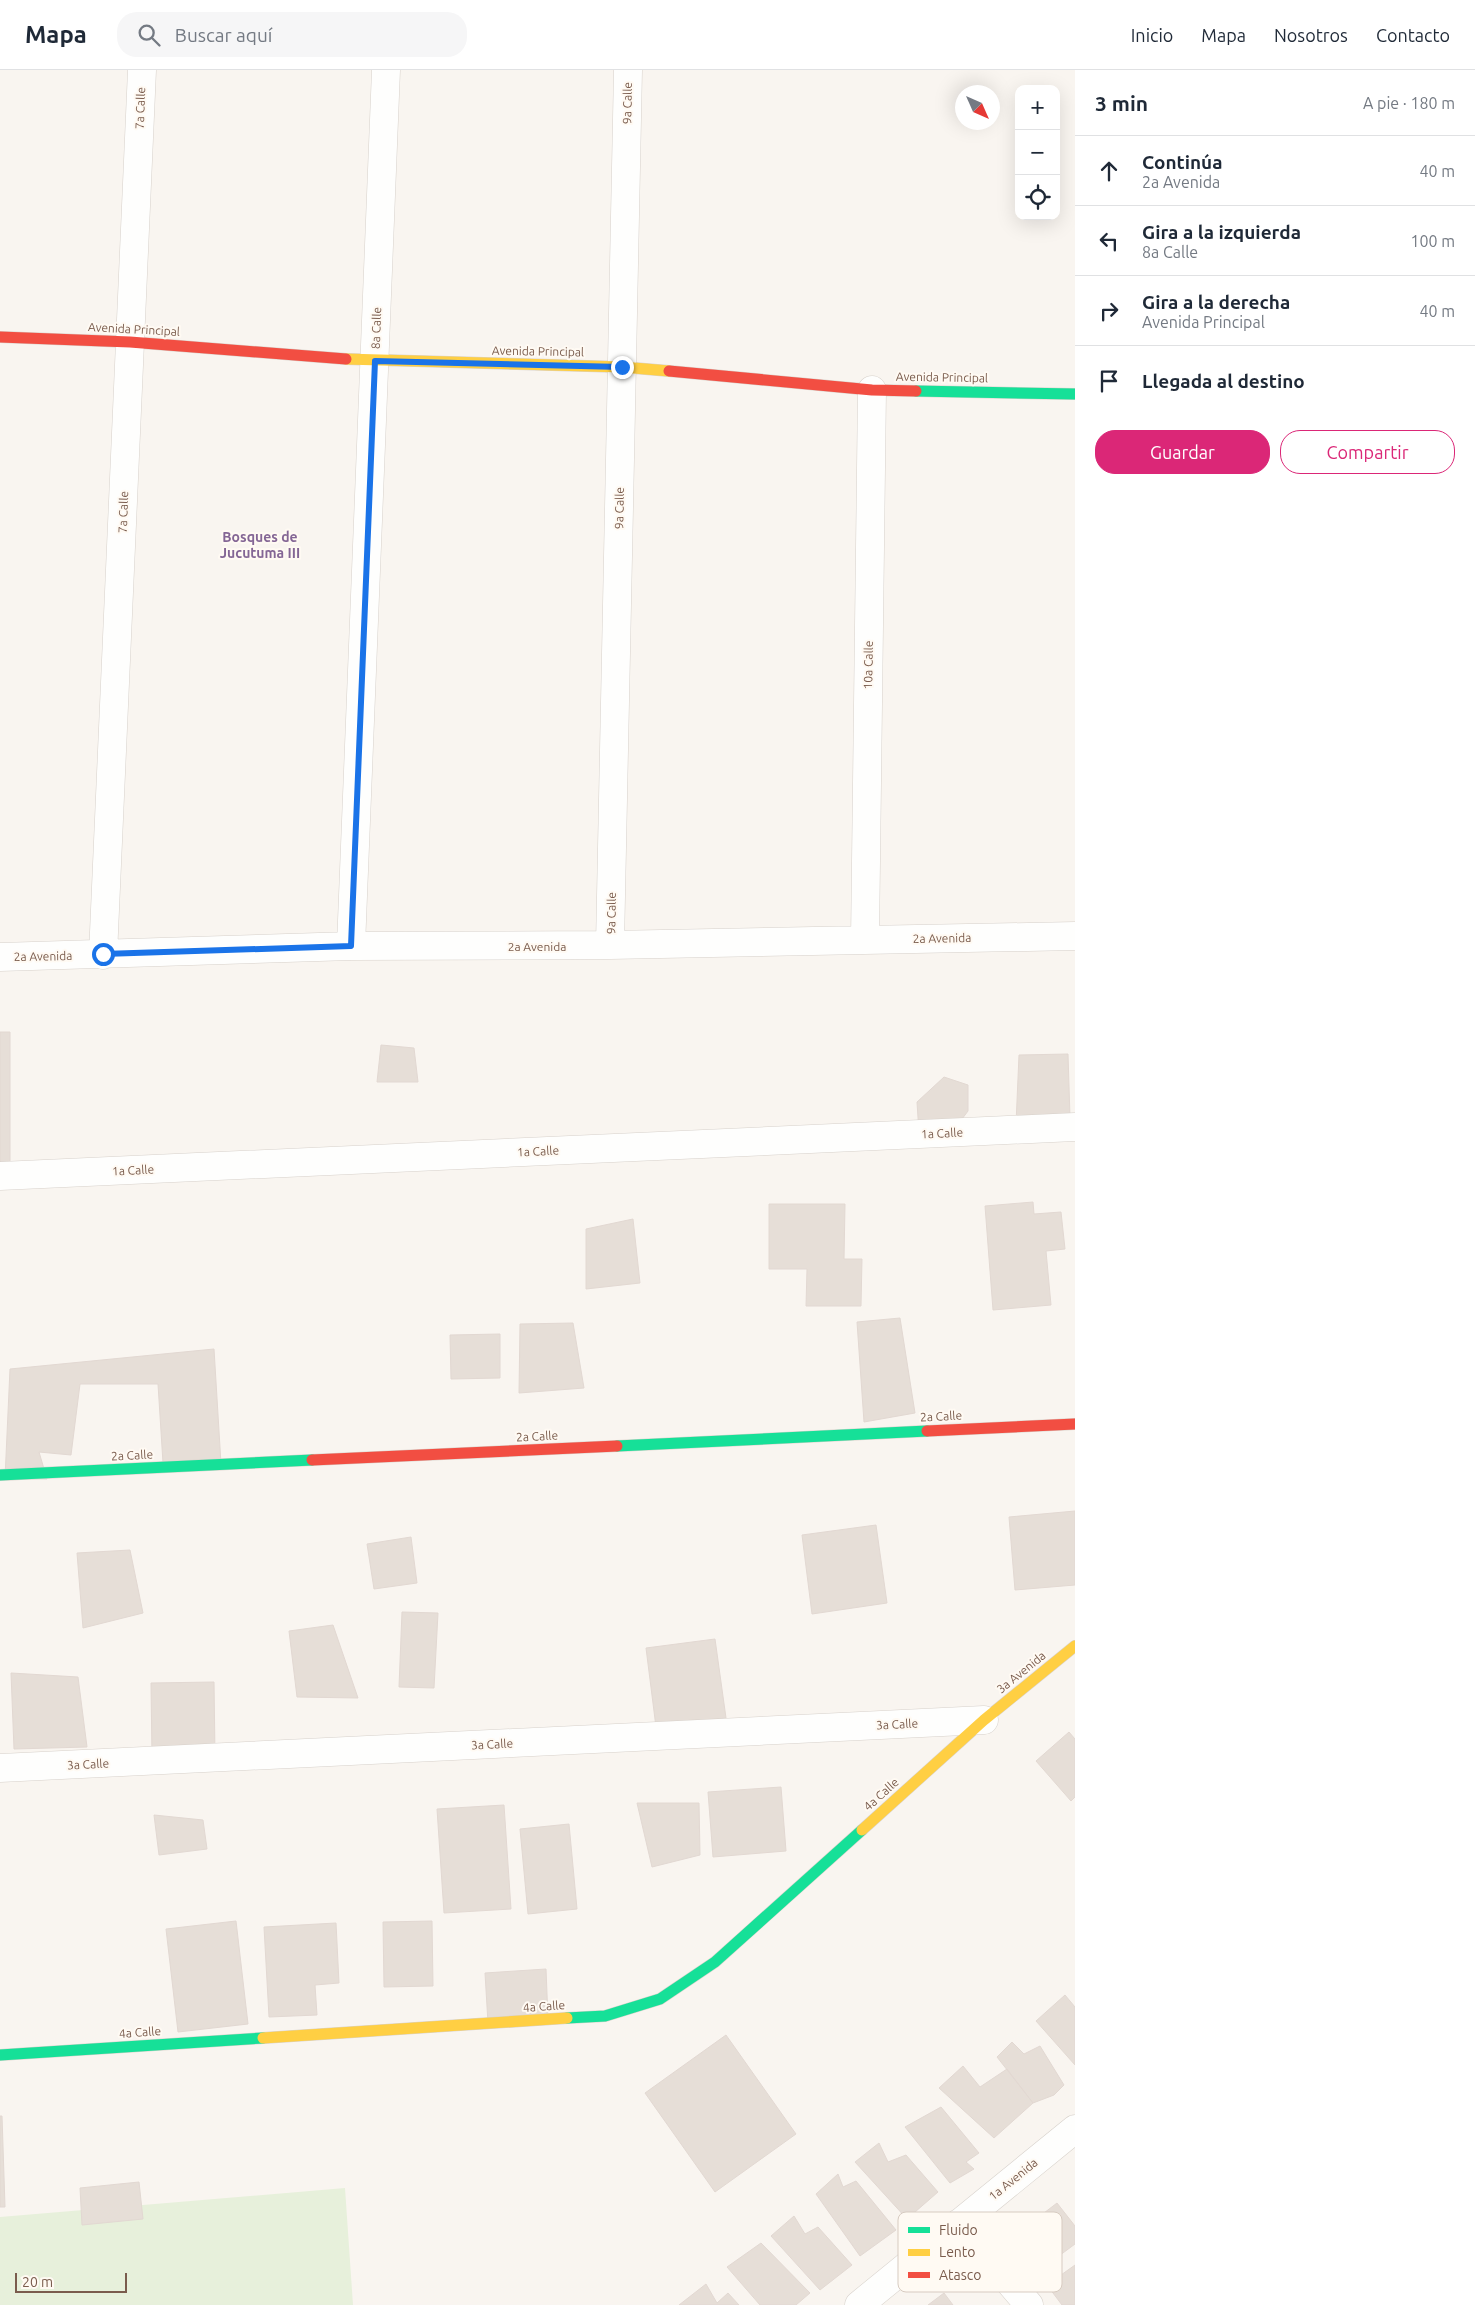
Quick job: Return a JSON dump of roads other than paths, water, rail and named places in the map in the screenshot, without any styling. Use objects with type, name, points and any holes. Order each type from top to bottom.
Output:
[{"type":"street","name":"7a Calle","points":[[103,954],[142,70]]},
{"type":"street","name":"8a Calle","points":[[351,946],[386,70]]},
{"type":"street","name":"9a Calle","points":[[610,945],[628,70]]},
{"type":"street","name":"Avenida Principal","points":[[0,337],[130,342],[375,361],[622,367],[872,390],[1075,394]]},
{"type":"street","name":"10a Calle","points":[[865,940],[872,390]]},
{"type":"street","name":"2a Avenida","points":[[0,957],[351,946],[610,945],[1075,936]]},
{"type":"street","name":"1a Calle","points":[[0,1176],[1075,1127]]},
{"type":"street","name":"2a Calle","points":[[0,1475],[1075,1424]]},
{"type":"street","name":"3a Avenida","points":[[984,1720],[1075,1646]]},
{"type":"street","name":"3a Calle","points":[[0,1768],[984,1720]]},
{"type":"street","name":"4a Calle","points":[[0,2054],[605,2016],[660,1999],[715,1962],[984,1720]]},
{"type":"street","name":"1a Avenida","points":[[973,2212],[1075,2129]]},
{"type":"street","name":"1a Avenida","points":[[859,2305],[898,2273]]},
{"type":"street","points":[[1018,2292],[1029,2305]]},
{"type":"district","name":"Bosques de Jucutuma III","points":[[260,546]]}]
